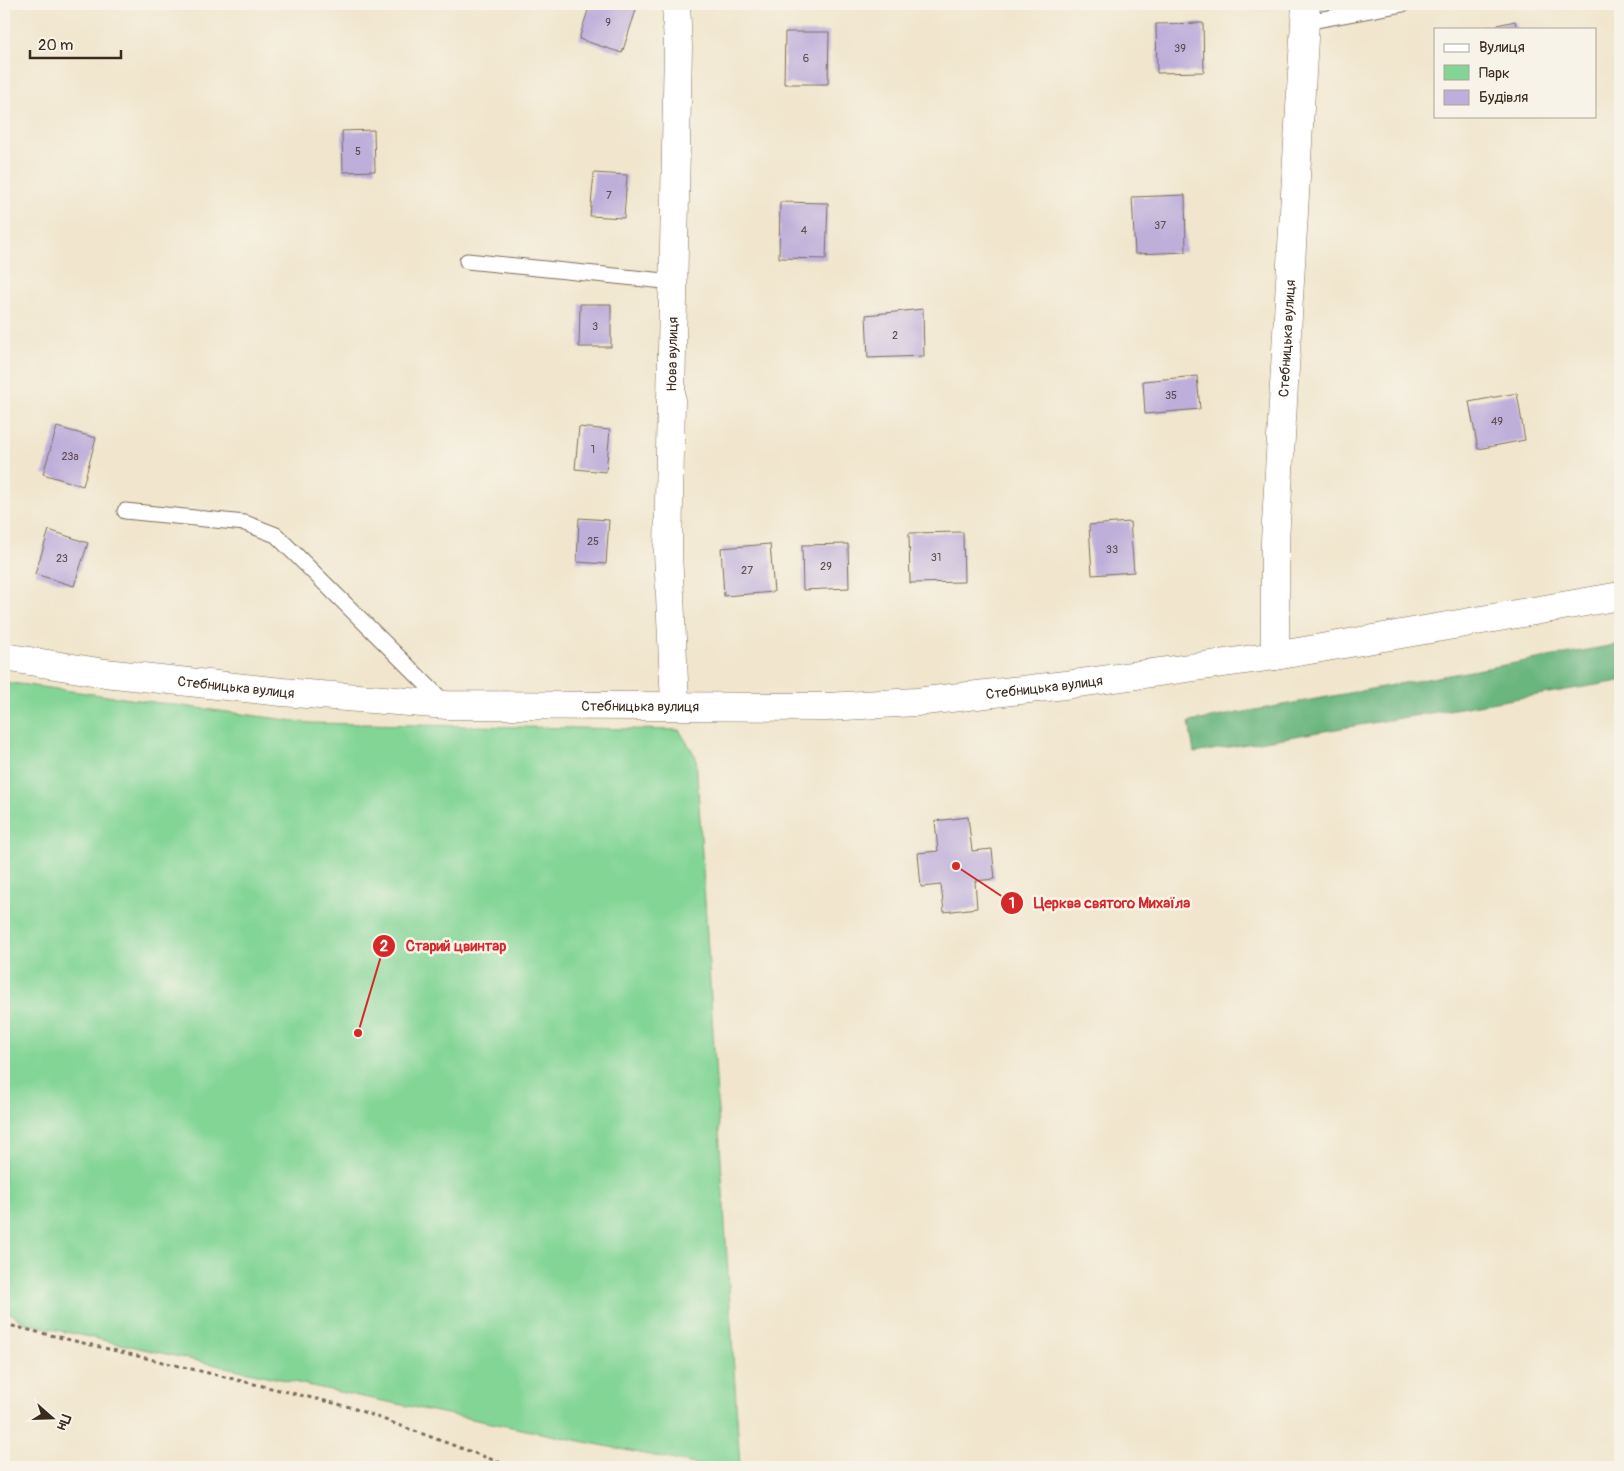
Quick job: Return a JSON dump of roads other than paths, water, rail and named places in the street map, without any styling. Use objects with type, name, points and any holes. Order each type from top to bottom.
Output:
[{"type":"street","name":"Нова вулиця","points":[[675,704],[668,552],[678,46],[676,4]]},
{"type":"street","name":"Стебницька вулиця","points":[[1275,656],[1274,541],[1306,13]]},
{"type":"street","name":"Стебницька вулиця","points":[[4,657],[105,673],[282,692],[447,705],[675,704],[827,707],[916,702],[1065,685],[1275,656],[1620,596]]},
{"type":"lane","name":"Стебницька вулиця","points":[[1306,13],[1403,4]]},
{"type":"lane","points":[[466,261],[674,282]]},
{"type":"lane","points":[[125,511],[245,523],[276,535],[447,705]]},
{"type":"place","name":"Церква святого Михаїла","points":[[956,866]]},
{"type":"place","name":"Старий цвинтар","points":[[358,1033]]}]
